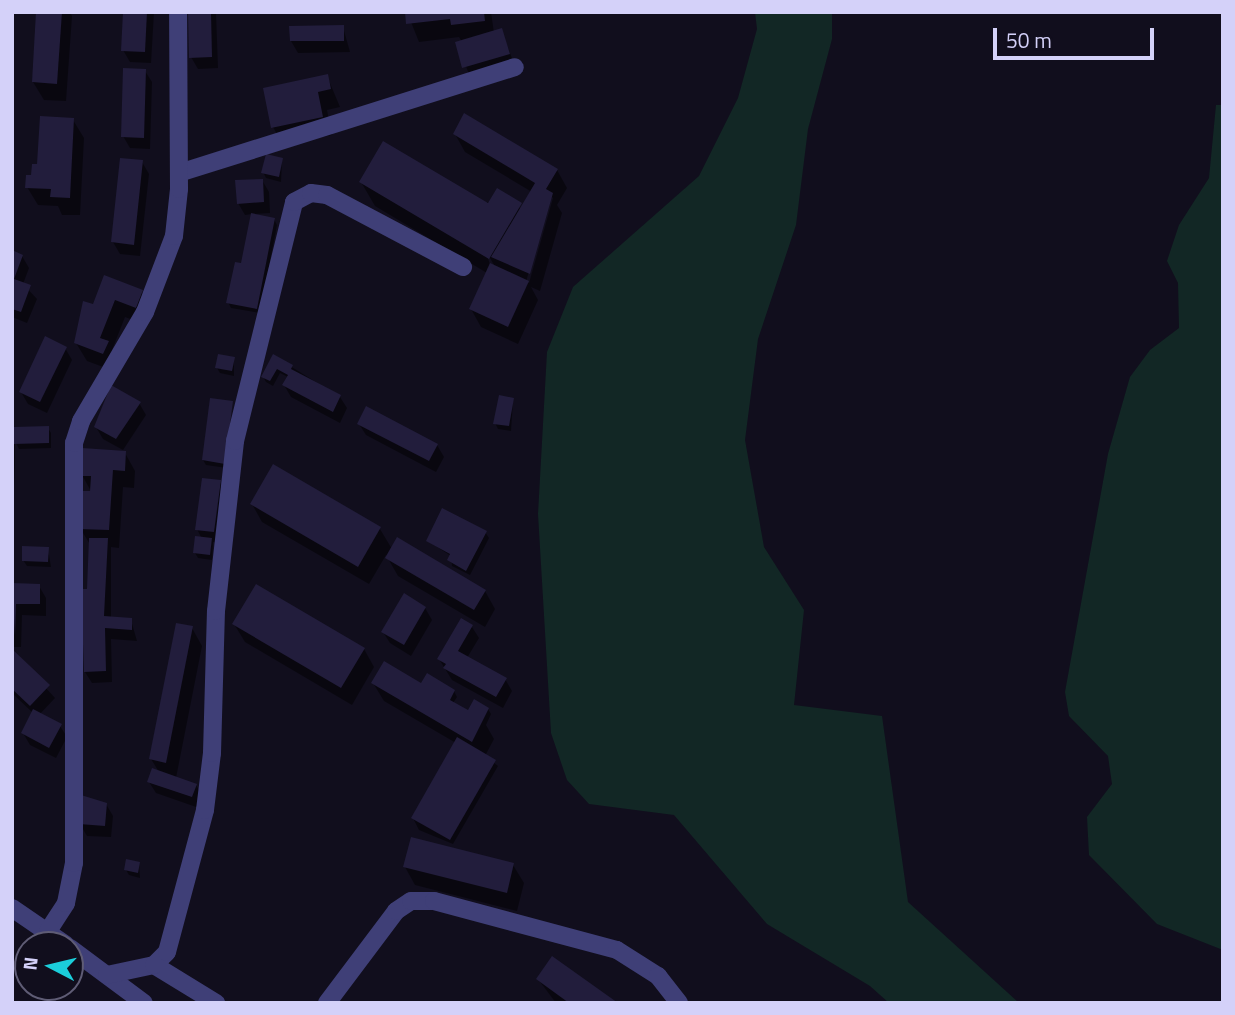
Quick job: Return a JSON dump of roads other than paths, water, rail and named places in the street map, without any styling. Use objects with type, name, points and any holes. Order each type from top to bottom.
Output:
[{"type":"street","points":[[49,931],[66,904],[74,863],[74,443],[81,421],[145,312],[165,268],[174,236],[179,173],[178,12]]},
{"type":"street","points":[[179,173],[515,67]]},
{"type":"street","points":[[107,975],[154,965],[173,939],[205,810],[212,753],[216,611],[235,441],[260,352],[288,216],[294,202],[311,193],[327,195],[463,267]]},
{"type":"street","points":[[327,1003],[396,911],[411,901],[434,901],[617,950],[658,976],[679,1003]]},
{"type":"street","points":[[12,908],[46,931]]},
{"type":"street","points":[[84,958],[144,1003]]},
{"type":"street","points":[[154,965],[216,1003]]}]
